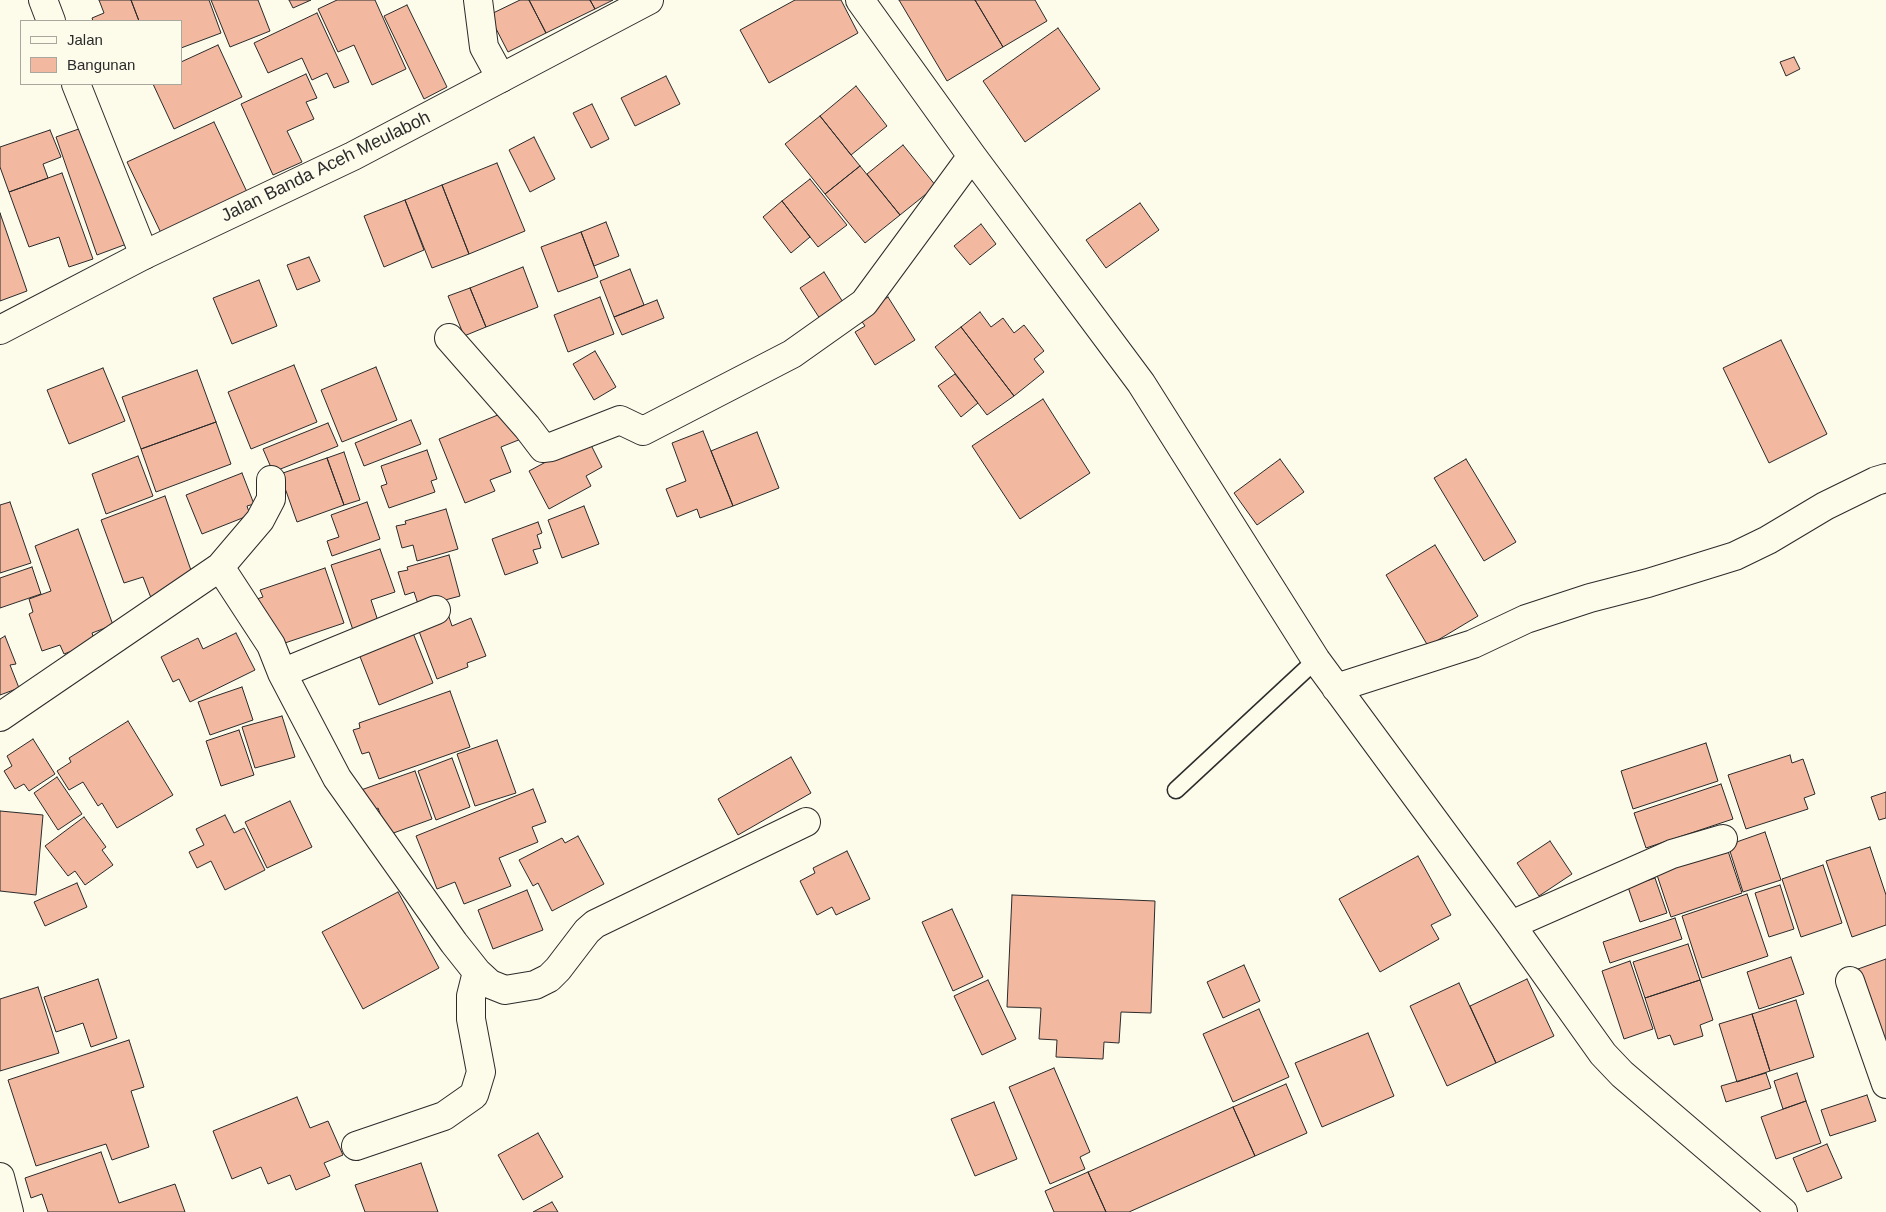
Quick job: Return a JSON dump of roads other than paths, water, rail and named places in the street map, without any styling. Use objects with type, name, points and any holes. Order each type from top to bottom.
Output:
[{"type":"main road","points":[[43,0],[51,20]]},
{"type":"main road","points":[[478,0],[484,47],[501,78]]},
{"type":"main road","name":"Jalan Banda Aceh Meulaboh","points":[[0,330],[144,255],[353,156],[649,0]]},
{"type":"main road","points":[[860,0],[972,156],[1141,383],[1316,660],[1511,925],[1603,1054],[1622,1074],[1783,1212]]},
{"type":"main road","points":[[76,85],[144,255]]},
{"type":"main road","points":[[448,338],[527,427],[543,448],[620,420],[643,431],[792,354],[864,303],[972,156]]},
{"type":"main road","points":[[1336,688],[1473,644],[1526,619],[1590,598],[1648,584],[1735,556],[1768,540],[1825,506],[1886,478]]},
{"type":"main road","points":[[0,717],[220,567],[260,520],[271,499],[271,480]]},
{"type":"main road","points":[[220,567],[271,645],[282,673],[337,778],[454,944],[477,972],[490,984],[505,990],[535,985],[549,978],[558,969],[586,931],[595,924],[806,822]]},
{"type":"main road","points":[[282,673],[436,610]]},
{"type":"main road","points":[[1511,925],[1672,854],[1723,839]]},
{"type":"main road","points":[[356,1146],[444,1116],[474,1095],[481,1072],[471,1019],[471,996],[477,972]]},
{"type":"main road","points":[[1850,981],[1886,1084]]},
{"type":"main road","points":[[0,1177],[9,1212]]},
{"type":"lane","points":[[1176,790],[1316,660]]}]
